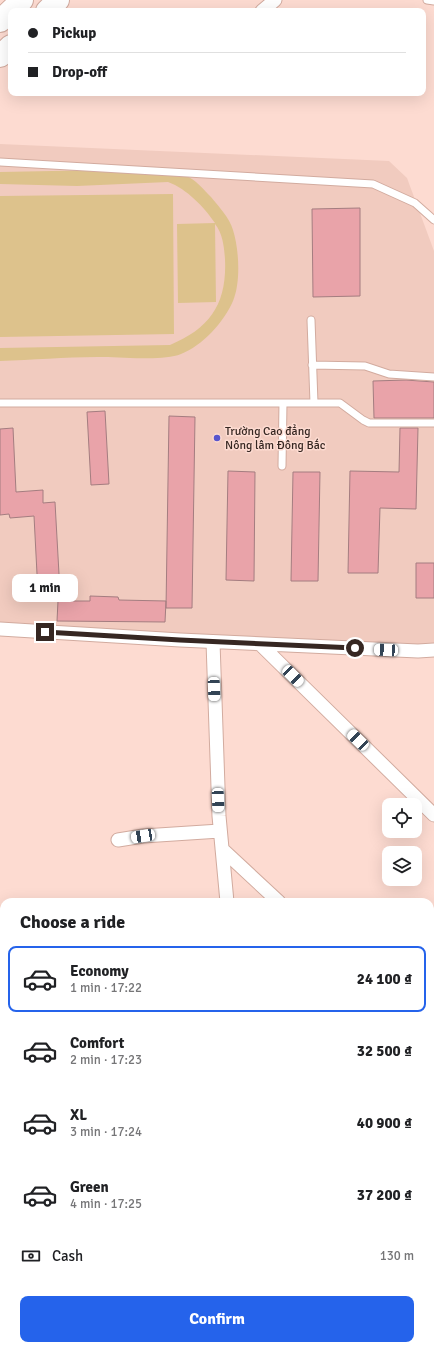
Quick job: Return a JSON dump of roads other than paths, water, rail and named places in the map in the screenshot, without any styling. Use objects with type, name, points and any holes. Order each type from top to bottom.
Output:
[{"type":"highway","points":[[14,8],[22,0]]},
{"type":"highway","points":[[50,8],[58,0]]},
{"type":"highway","points":[[0,21],[8,13]]},
{"type":"street","points":[[266,8],[275,0]]},
{"type":"street","points":[[0,629],[213,642],[418,651],[434,650]]},
{"type":"street","points":[[213,642],[220,830],[228,898]]},
{"type":"street","points":[[260,644],[434,815]]},
{"type":"street","points":[[118,840],[143,836],[220,830]]},
{"type":"street","points":[[222,849],[275,898]]},
{"type":"lane","points":[[427,0],[434,2]]},
{"type":"lane","points":[[0,162],[373,184],[415,203],[434,220]]},
{"type":"lane","points":[[311,320],[314,403]]},
{"type":"lane","points":[[312,365],[365,366],[389,374],[434,377]]},
{"type":"lane","points":[[0,403],[340,403],[369,423],[434,423]]},
{"type":"lane","points":[[282,466],[283,403]]},
{"type":"place","name":"Trường Cao đẳng Nông lâm Đông Bắc","points":[[217,438]]}]
